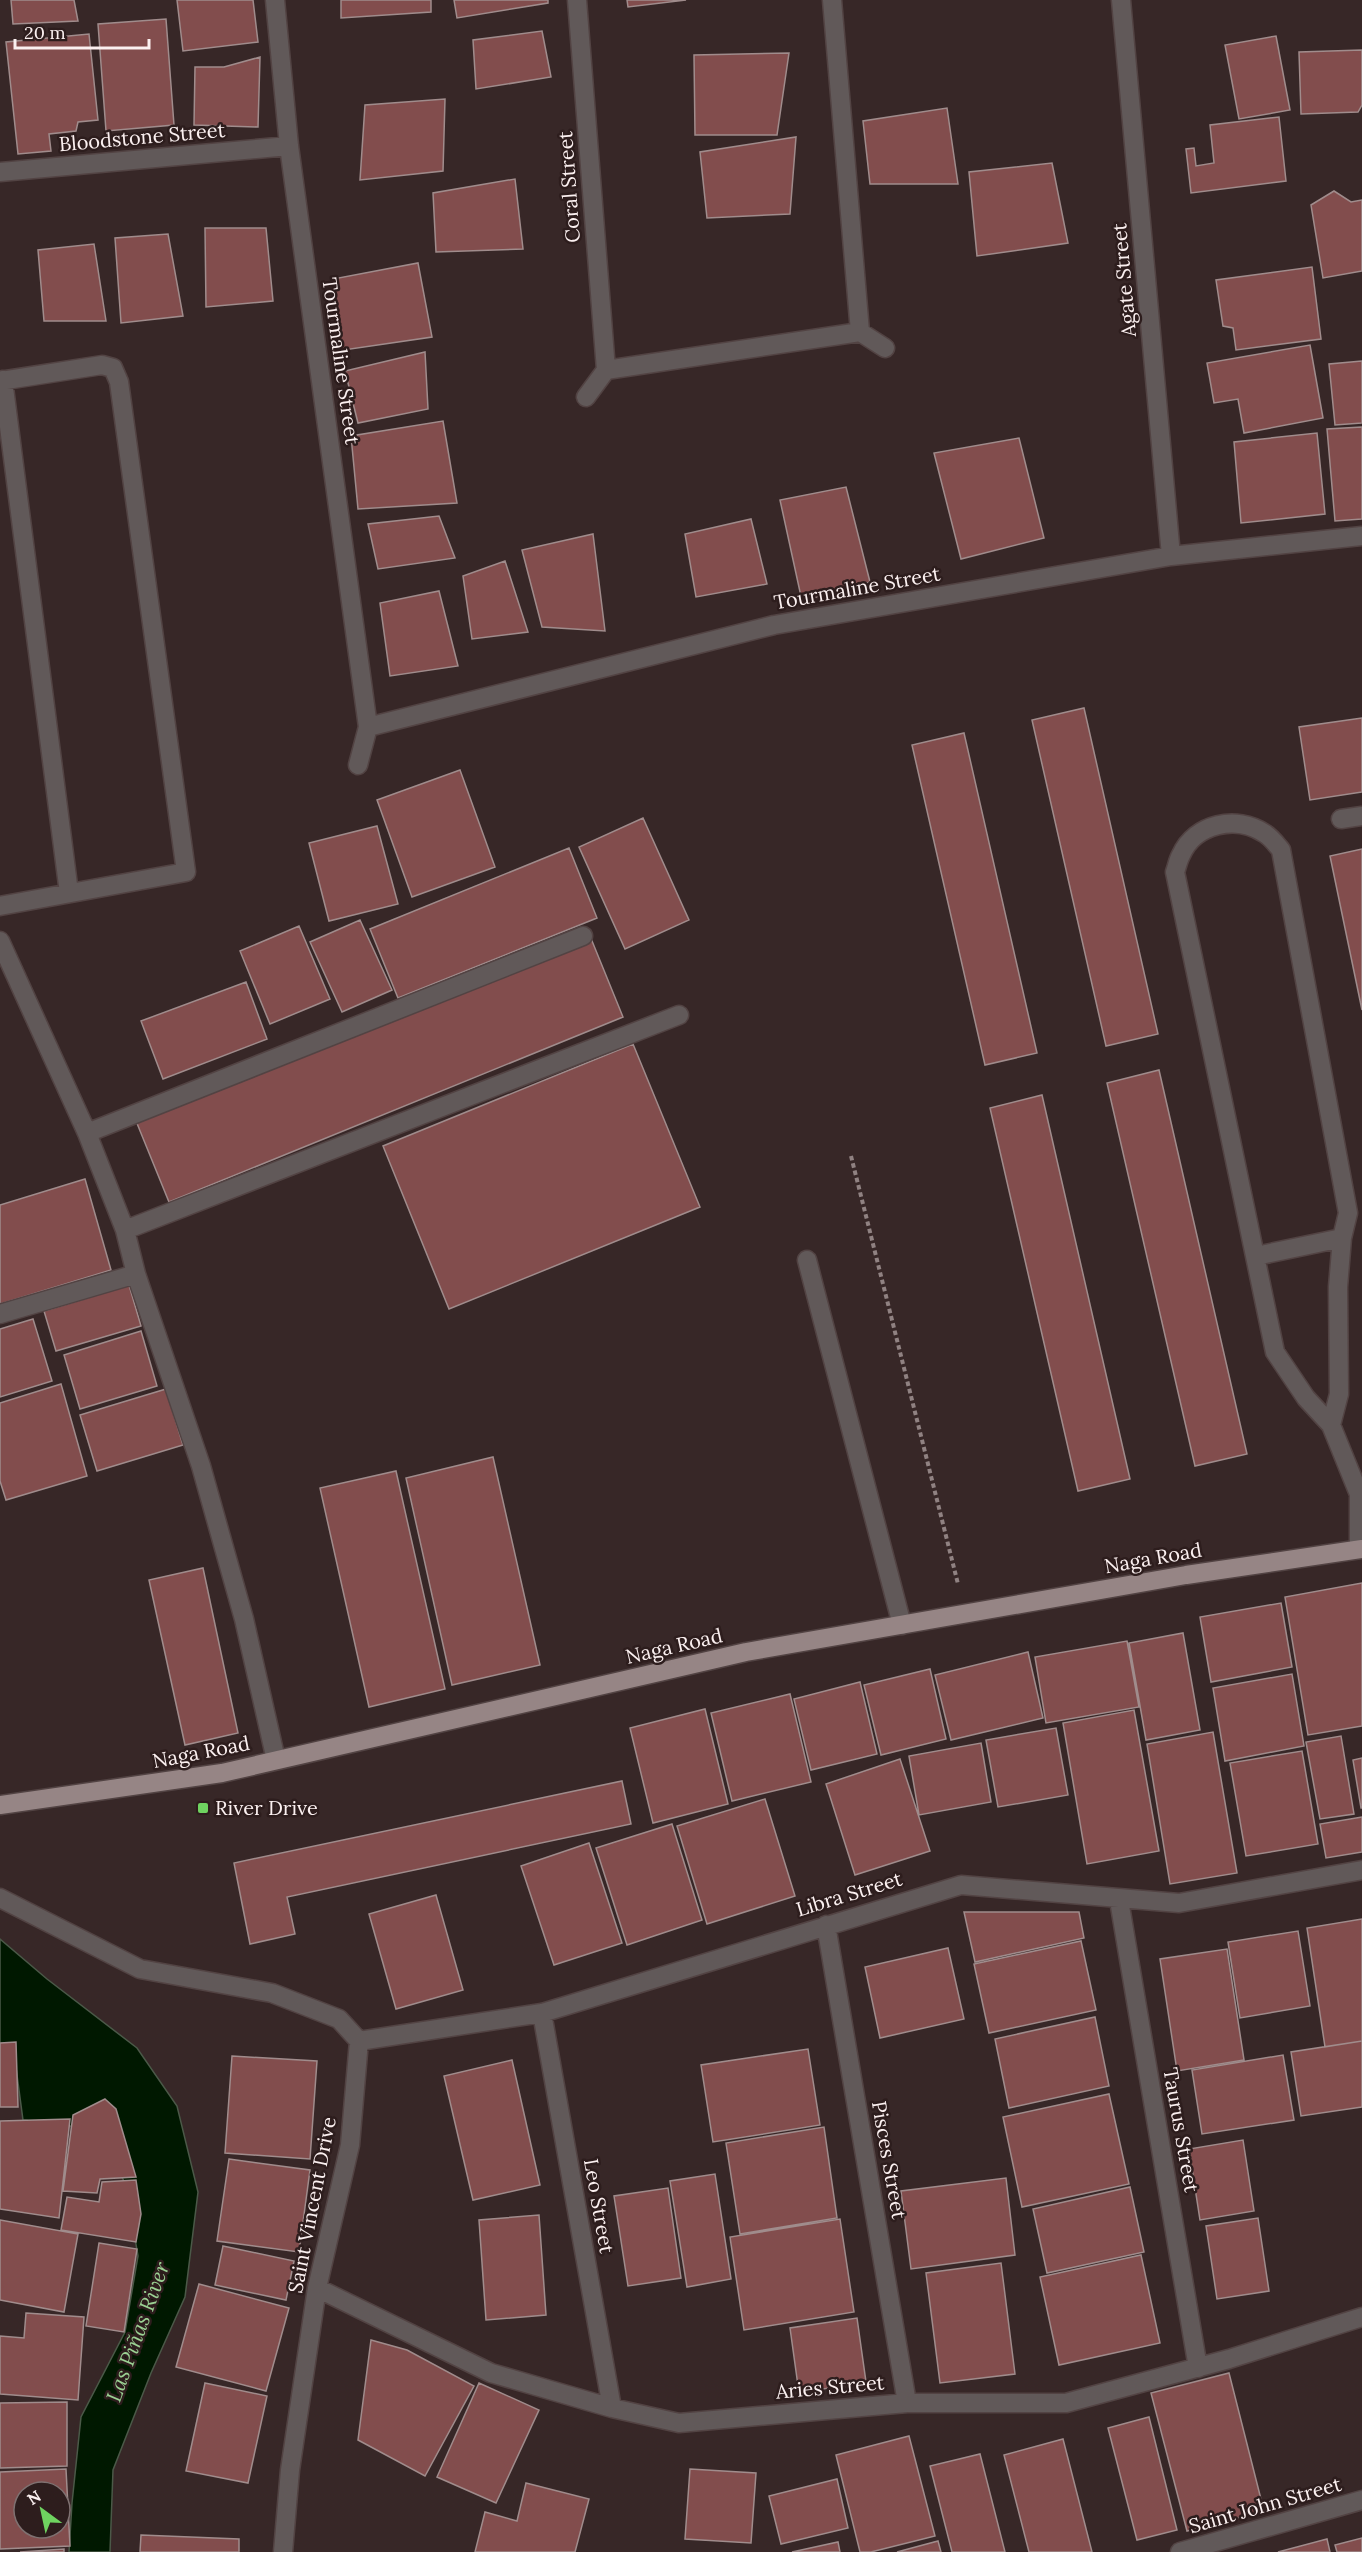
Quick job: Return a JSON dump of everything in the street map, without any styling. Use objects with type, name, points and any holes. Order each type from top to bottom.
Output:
[{"type":"main road","name":"Naga Road","points":[[0,1805],[211,1775],[746,1652],[1186,1575],[1361,1549]]},
{"type":"street","name":"Tourmaline Street","points":[[275,0],[289,146],[368,727],[358,765]]},
{"type":"street","name":"Coral Street","points":[[577,0],[606,370]]},
{"type":"street","points":[[831,0],[860,332]]},
{"type":"street","name":"Agate Street","points":[[1121,0],[1171,556]]},
{"type":"street","name":"Bloodstone Street","points":[[0,172],[289,146]]},
{"type":"street","points":[[586,397],[606,370],[860,332],[885,348]]},
{"type":"street","points":[[0,906],[186,872],[119,382],[113,368],[102,365],[1,380],[69,893]]},
{"type":"street","name":"Tourmaline Street","points":[[368,727],[774,625],[1171,556],[1362,536]]},
{"type":"street","points":[[1341,819],[1362,816]]},
{"type":"street","points":[[1331,1425],[1339,1394],[1338,1287],[1342,1238],[1348,1213],[1281,850],[1266,834],[1247,825],[1222,823],[1197,834],[1181,853],[1175,873],[1275,1352],[1306,1398],[1331,1425],[1359,1494],[1361,1549]]},
{"type":"street","points":[[87,1133],[583,936]]},
{"type":"street","points":[[0,941],[87,1133],[125,1230],[136,1274],[201,1466],[244,1619],[276,1760]]},
{"type":"street","points":[[125,1230],[680,1015]]},
{"type":"street","points":[[1256,1256],[1342,1238]]},
{"type":"street","points":[[807,1260],[902,1625]]},
{"type":"street","points":[[0,1314],[136,1274]]},
{"type":"street","name":"Libra Street","points":[[359,2041],[542,2013],[961,1885],[1119,1900],[1179,1903],[1362,1870]]},
{"type":"street","points":[[0,1898],[140,1969],[272,1993],[339,2019],[359,2041]]},
{"type":"street","name":"Taurus Street","points":[[1119,1900],[1198,2368]]},
{"type":"street","name":"Pisces Street","points":[[826,1925],[907,2403]]},
{"type":"street","name":"Leo Street","points":[[542,2013],[612,2408]]},
{"type":"street","name":"Saint Vincent Drive","points":[[283,2552],[290,2470],[317,2288],[350,2145],[359,2041]]},
{"type":"street","name":"Aries Street","points":[[317,2288],[491,2373],[612,2408],[680,2423],[907,2403],[1066,2403],[1198,2368],[1362,2317]]},
{"type":"street","name":"Saint John Street","points":[[1180,2552],[1362,2500]]},
{"type":"path","points":[[851,1156],[966,1614]]},
{"type":"water","name":"Las Piñas River","points":[[0,1939],[47,1979],[137,2048],[177,2106],[198,2192],[185,2297],[151,2373],[113,2470],[110,2552],[69,2552],[70,2540],[72,2540],[72,2503],[81,2417],[125,2332],[138,2256],[126,2186],[101,2130],[23,2120],[13,2045],[0,2048]]},
{"type":"building","points":[[11,0],[74,0],[78,21],[13,24]]},
{"type":"building","points":[[177,0],[253,0],[258,42],[183,51]]},
{"type":"building","points":[[341,0],[431,0],[431,12],[341,18]]},
{"type":"building","points":[[454,0],[548,0],[548,3],[457,18]]},
{"type":"building","points":[[627,0],[686,0],[628,7]]},
{"type":"building","points":[[166,19],[174,125],[106,131],[98,24]]},
{"type":"building","points":[[542,31],[551,77],[476,89],[473,40]]},
{"type":"building","points":[[89,34],[98,120],[78,122],[76,131],[49,134],[51,151],[18,154],[6,42]]},
{"type":"building","points":[[1276,36],[1290,110],[1239,119],[1225,45]]},
{"type":"building","points":[[1362,50],[1362,105],[1358,112],[1301,114],[1299,52]]},
{"type":"building","points":[[789,53],[777,135],[695,135],[694,55]]},
{"type":"building","points":[[260,57],[258,127],[194,125],[195,67],[224,67]]},
{"type":"building","points":[[445,99],[443,171],[360,180],[365,105]]},
{"type":"building","points":[[947,108],[958,184],[870,184],[863,121]]},
{"type":"building","points":[[1279,117],[1286,181],[1191,193],[1186,149],[1194,148],[1196,166],[1214,163],[1210,125]]},
{"type":"building","points":[[796,137],[790,214],[707,218],[700,152]]},
{"type":"building","points":[[1052,163],[1068,243],[977,256],[969,172]]},
{"type":"building","points":[[515,179],[523,249],[436,252],[433,193]]},
{"type":"building","points":[[1334,191],[1351,202],[1362,200],[1362,271],[1323,278],[1311,205]]},
{"type":"building","points":[[205,228],[266,228],[273,301],[206,307]]},
{"type":"building","points":[[168,234],[183,316],[121,323],[115,238]]},
{"type":"building","points":[[94,244],[106,321],[44,321],[38,250]]},
{"type":"building","points":[[418,263],[432,337],[337,351],[333,279]]},
{"type":"building","points":[[1312,267],[1321,339],[1236,350],[1233,328],[1223,326],[1216,280]]},
{"type":"building","points":[[1310,345],[1323,418],[1244,433],[1238,399],[1214,403],[1207,363]]},
{"type":"building","points":[[425,352],[428,409],[358,423],[345,371]]},
{"type":"building","points":[[1362,361],[1362,423],[1335,425],[1329,364]]},
{"type":"building","points":[[443,421],[457,503],[358,509],[351,436]]},
{"type":"building","points":[[1362,427],[1362,519],[1335,521],[1327,429]]},
{"type":"building","points":[[1317,433],[1325,514],[1241,523],[1234,442]]},
{"type":"building","points":[[1019,438],[1044,538],[961,559],[934,453]]},
{"type":"building","points":[[846,487],[870,582],[802,601],[780,500]]},
{"type":"building","points":[[439,516],[455,558],[378,569],[368,524]]},
{"type":"building","points":[[751,519],[767,584],[696,597],[685,534]]},
{"type":"building","points":[[593,534],[605,631],[542,627],[522,550]]},
{"type":"building","points":[[505,561],[528,632],[472,639],[463,576]]},
{"type":"building","points":[[439,591],[458,666],[390,676],[380,603]]},
{"type":"building","points":[[1084,708],[1158,1034],[1106,1046],[1032,720]]},
{"type":"building","points":[[1362,718],[1362,792],[1310,800],[1299,727]]},
{"type":"building","points":[[964,733],[1037,1053],[985,1065],[912,745]]},
{"type":"building","points":[[460,770],[495,867],[412,897],[377,800]]},
{"type":"building","points":[[643,818],[689,920],[625,949],[579,847]]},
{"type":"building","points":[[377,826],[398,904],[329,921],[309,843]]},
{"type":"building","points":[[569,848],[597,918],[398,998],[370,929]]},
{"type":"building","points":[[1362,849],[1362,1010],[1330,856]]},
{"type":"building","points":[[360,920],[392,990],[342,1012],[310,942]]},
{"type":"building","points":[[299,926],[330,999],[270,1024],[240,951]]},
{"type":"building","points":[[590,936],[623,1017],[169,1202],[136,1121]]},
{"type":"building","points":[[246,982],[267,1039],[163,1079],[141,1021]]},
{"type":"building","points":[[633,1044],[700,1207],[449,1309],[383,1146]]},
{"type":"building","points":[[1159,1070],[1247,1454],[1195,1466],[1107,1083]]},
{"type":"building","points":[[1042,1095],[1130,1479],[1078,1491],[990,1108]]},
{"type":"building","points":[[85,1179],[111,1270],[0,1304],[0,1205]]},
{"type":"building","points":[[129,1285],[141,1326],[56,1351],[44,1311]]},
{"type":"building","points":[[33,1319],[52,1381],[0,1397],[0,1329]]},
{"type":"building","points":[[141,1331],[157,1386],[80,1409],[64,1355]]},
{"type":"building","points":[[61,1384],[87,1476],[6,1500],[0,1481],[0,1403]]},
{"type":"building","points":[[166,1389],[183,1445],[97,1471],[80,1415]]},
{"type":"building","points":[[493,1457],[540,1665],[452,1685],[406,1478]]},
{"type":"building","points":[[396,1471],[445,1689],[369,1707],[320,1488]]},
{"type":"building","points":[[203,1568],[238,1733],[185,1745],[149,1580]]},
{"type":"building","points":[[1362,1583],[1362,1726],[1308,1735],[1285,1597]]},
{"type":"building","points":[[1281,1603],[1292,1667],[1211,1682],[1200,1617]]},
{"type":"building","points":[[1183,1633],[1200,1730],[1146,1740],[1129,1643]]},
{"type":"building","points":[[1127,1641],[1139,1707],[1046,1723],[1035,1657]]},
{"type":"building","points":[[1028,1652],[1043,1718],[951,1740],[935,1675]]},
{"type":"building","points":[[930,1669],[946,1739],[881,1755],[864,1685]]},
{"type":"building","points":[[1292,1674],[1304,1746],[1225,1761],[1213,1688]]},
{"type":"building","points":[[860,1682],[877,1754],[811,1770],[794,1699]]},
{"type":"building","points":[[790,1694],[811,1782],[732,1801],[711,1713]]},
{"type":"building","points":[[705,1709],[728,1804],[653,1823],[630,1728]]},
{"type":"building","points":[[1134,1710],[1159,1851],[1087,1864],[1063,1723]]},
{"type":"building","points":[[1056,1728],[1068,1795],[998,1807],[986,1740]]},
{"type":"building","points":[[1213,1732],[1237,1873],[1170,1884],[1147,1744]]},
{"type":"building","points":[[1341,1736],[1354,1814],[1320,1819],[1306,1742]]},
{"type":"building","points":[[981,1743],[991,1802],[919,1815],[909,1756]]},
{"type":"building","points":[[1302,1751],[1318,1844],[1246,1856],[1230,1763]]},
{"type":"building","points":[[1362,1758],[1362,1808],[1361,1808],[1353,1760]]},
{"type":"building","points":[[900,1759],[930,1851],[855,1875],[826,1784]]},
{"type":"building","points":[[622,1781],[631,1824],[287,1897],[295,1934],[250,1944],[234,1863]]},
{"type":"building","points":[[765,1799],[795,1896],[707,1924],[677,1826]]},
{"type":"building","points":[[1362,1817],[1362,1852],[1326,1858],[1320,1824]]},
{"type":"building","points":[[672,1824],[702,1920],[627,1945],[596,1848]]},
{"type":"building","points":[[589,1843],[622,1943],[554,1965],[521,1866]]},
{"type":"building","points":[[436,1895],[463,1990],[396,2009],[369,1914]]},
{"type":"building","points":[[964,1912],[1079,1912],[1084,1938],[975,1962]]},
{"type":"building","points":[[1362,1919],[1362,2041],[1325,2047],[1307,1928]]},
{"type":"building","points":[[1298,1931],[1310,2006],[1240,2018],[1228,1942]]},
{"type":"building","points":[[1081,1941],[1096,2010],[989,2033],[974,1964]]},
{"type":"building","points":[[948,1948],[964,2019],[880,2038],[865,1967]]},
{"type":"building","points":[[1227,1949],[1244,2060],[1177,2071],[1160,1959]]},
{"type":"building","points":[[1095,2017],[1109,2086],[1009,2108],[995,2039]]},
{"type":"building","points":[[1362,2041],[1362,2107],[1301,2116],[1291,2052]]},
{"type":"building","points":[[16,2042],[18,2107],[0,2107],[0,2043]]},
{"type":"building","points":[[808,2049],[820,2125],[713,2142],[701,2065]]},
{"type":"building","points":[[1283,2055],[1294,2120],[1202,2134],[1192,2070]]},
{"type":"building","points":[[232,2056],[317,2061],[310,2159],[225,2153]]},
{"type":"building","points":[[512,2060],[540,2185],[473,2200],[444,2076]]},
{"type":"building","points":[[1109,2094],[1129,2184],[1022,2207],[1003,2117]]},
{"type":"building","points":[[105,2099],[116,2109],[136,2177],[100,2179],[97,2193],[63,2191],[73,2115]]},
{"type":"building","points":[[70,2119],[59,2218],[0,2209],[0,2121]]},
{"type":"building","points":[[824,2127],[837,2218],[740,2234],[726,2143]]},
{"type":"building","points":[[1243,2140],[1254,2211],[1200,2220],[1189,2149]]},
{"type":"building","points":[[229,2159],[310,2170],[299,2252],[217,2241]]},
{"type":"building","points":[[715,2174],[731,2279],[687,2287],[670,2181]]},
{"type":"building","points":[[1006,2178],[1015,2255],[911,2269],[901,2191]]},
{"type":"building","points":[[136,2180],[141,2214],[136,2242],[61,2230],[67,2197],[99,2202],[102,2182]]},
{"type":"building","points":[[1130,2187],[1144,2252],[1047,2273],[1033,2209]]},
{"type":"building","points":[[668,2188],[681,2278],[628,2286],[614,2196]]},
{"type":"building","points":[[539,2215],[546,2315],[486,2320],[479,2220]]},
{"type":"building","points":[[1258,2218],[1269,2291],[1217,2299],[1206,2226]]},
{"type":"building","points":[[840,2219],[854,2312],[744,2330],[730,2237]]},
{"type":"building","points":[[0,2220],[78,2234],[64,2312],[0,2300]]},
{"type":"building","points":[[99,2243],[137,2249],[124,2332],[86,2326]]},
{"type":"building","points":[[223,2246],[294,2261],[286,2300],[215,2285]]},
{"type":"building","points":[[1141,2255],[1160,2343],[1059,2365],[1040,2277]]},
{"type":"building","points":[[1001,2263],[1015,2374],[940,2383],[926,2273]]},
{"type":"building","points":[[199,2284],[289,2308],[266,2391],[176,2367]]},
{"type":"building","points":[[26,2313],[84,2317],[78,2400],[0,2394],[0,2336],[24,2338]]},
{"type":"building","points":[[857,2318],[866,2382],[799,2393],[790,2328]]},
{"type":"building","points":[[371,2340],[407,2350],[474,2386],[425,2476],[358,2440]]},
{"type":"building","points":[[1229,2373],[1264,2511],[1187,2531],[1151,2393]]},
{"type":"building","points":[[205,2383],[267,2396],[248,2483],[186,2471]]},
{"type":"building","points":[[479,2383],[539,2410],[496,2503],[437,2477]]},
{"type":"building","points":[[67,2402],[67,2466],[0,2468],[0,2403]]},
{"type":"building","points":[[1149,2417],[1177,2530],[1137,2540],[1108,2428]]},
{"type":"building","points":[[909,2436],[935,2536],[871,2552],[860,2552],[836,2455]]},
{"type":"building","points":[[1063,2439],[1092,2552],[1029,2552],[1004,2455]]},
{"type":"building","points":[[980,2454],[1005,2552],[952,2552],[930,2466]]},
{"type":"building","points":[[66,2469],[67,2480],[12,2480],[12,2540],[70,2540],[70,2546],[0,2549],[0,2472]]},
{"type":"building","points":[[690,2469],[756,2473],[751,2543],[685,2539]]},
{"type":"building","points":[[837,2479],[848,2528],[781,2544],[769,2496]]},
{"type":"building","points":[[526,2483],[589,2499],[575,2552],[475,2552],[485,2512],[517,2521]]},
{"type":"building","points":[[141,2535],[239,2539],[239,2552],[140,2552]]},
{"type":"building","points":[[1362,2538],[1362,2552],[1337,2552],[1335,2545]]},
{"type":"building","points":[[1327,2539],[1330,2552],[1278,2552]]},
{"type":"building","points":[[938,2541],[941,2552],[897,2552]]},
{"type":"building","points":[[838,2542],[840,2552],[792,2552]]},
{"type":"building","points":[[64,2549],[64,2552],[20,2552]]},
{"type":"place","name":"River Drive","points":[[203,1808]]}]
